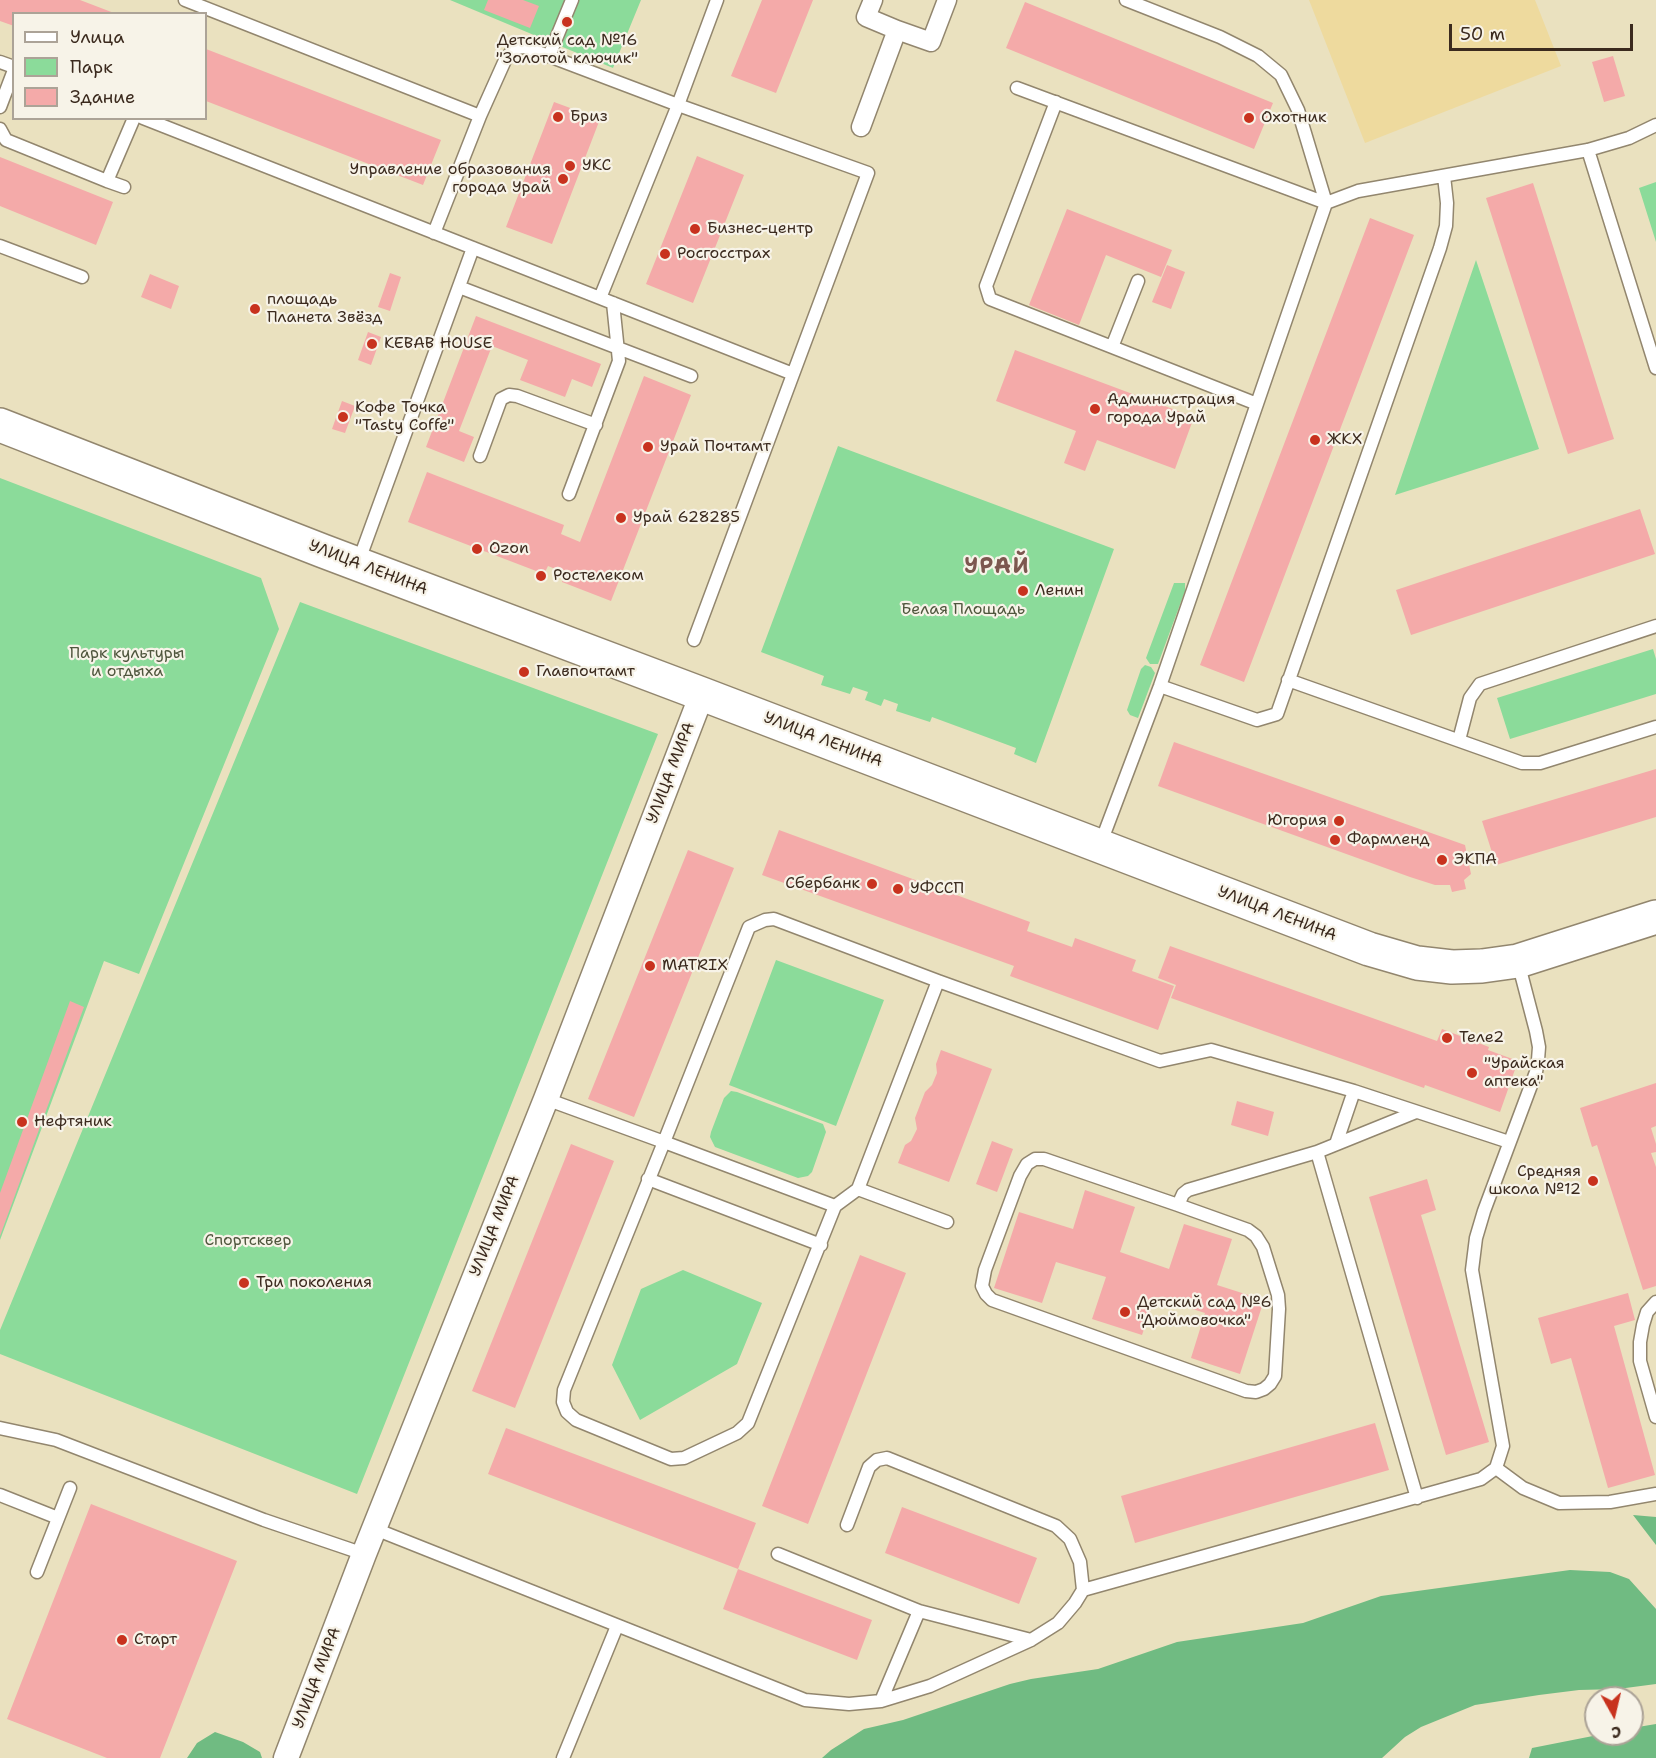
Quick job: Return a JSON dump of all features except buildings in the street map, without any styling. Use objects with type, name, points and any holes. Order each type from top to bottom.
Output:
[{"type":"main road","name":"УЛИЦА ЛЕНИНА","points":[[0,425],[357,564],[1369,949],[1417,963],[1462,967],[1482,966],[1518,960],[1656,917]]},
{"type":"street","points":[[873,0],[866,17],[931,42],[947,0]]},
{"type":"street","points":[[861,127],[897,30]]},
{"type":"street","name":"УЛИЦА МИРА","points":[[286,1758],[364,1554],[546,1099],[702,694]]},
{"type":"lane","points":[[184,0],[480,116]]},
{"type":"lane","points":[[549,56],[572,0]]},
{"type":"lane","points":[[600,298],[678,105],[717,0]]},
{"type":"lane","points":[[1100,846],[1160,686],[1326,203],[1298,110],[1281,75],[1258,56],[1220,37],[1126,0]]},
{"type":"lane","points":[[434,232],[480,116],[506,57],[515,48],[525,47],[868,173],[694,640]]},
{"type":"lane","points":[[0,107],[12,74]]},
{"type":"lane","points":[[1017,88],[1326,203],[1358,191],[1588,150],[1629,138],[1656,125]]},
{"type":"lane","points":[[1056,102],[986,286],[990,299],[1257,404]]},
{"type":"lane","points":[[107,181],[133,120]]},
{"type":"lane","points":[[148,120],[793,374]]},
{"type":"lane","points":[[0,129],[6,140],[124,187]]},
{"type":"lane","points":[[1588,150],[1656,368]]},
{"type":"lane","points":[[1160,686],[1257,720],[1277,714],[1440,248],[1446,226],[1448,203],[1444,176]]},
{"type":"lane","points":[[0,246],[82,277]]},
{"type":"lane","points":[[357,564],[473,248]]},
{"type":"lane","points":[[1112,347],[1138,281]]},
{"type":"lane","points":[[459,287],[691,376]]},
{"type":"lane","points":[[569,494],[619,361],[613,303]]},
{"type":"lane","points":[[480,456],[501,399],[509,395],[518,396],[596,425]]},
{"type":"lane","points":[[1459,740],[1470,698],[1480,684],[1656,626]]},
{"type":"lane","points":[[1288,680],[1522,763],[1540,763],[1656,727]]},
{"type":"lane","points":[[938,981],[858,1189],[835,1206],[748,1423],[737,1433],[684,1458],[671,1459],[576,1419],[567,1412],[563,1402],[564,1390],[749,927],[757,922],[774,919],[1160,1061],[1211,1050],[1354,1091],[1509,1142]]},
{"type":"lane","points":[[1083,1590],[1417,1498],[1481,1479],[1496,1468],[1503,1446],[1472,1270],[1476,1238],[1536,1072],[1538,1060],[1539,1047],[1536,1031],[1518,960]]},
{"type":"lane","points":[[1336,1144],[1354,1091]]},
{"type":"lane","points":[[546,1099],[835,1206]]},
{"type":"lane","points":[[1178,1205],[1183,1194],[1188,1191],[1317,1152],[1416,1112]]},
{"type":"lane","points":[[1317,1152],[1417,1498]]},
{"type":"lane","points":[[1035,1159],[1044,1159],[1178,1205],[1248,1230],[1256,1236],[1263,1247],[1278,1295],[1279,1309],[1275,1376],[1264,1389],[1256,1392],[1246,1391],[992,1300],[982,1287],[983,1276],[1020,1176],[1026,1164],[1035,1159]]},
{"type":"lane","points":[[648,1179],[821,1245]]},
{"type":"lane","points":[[858,1189],[947,1222]]},
{"type":"lane","points":[[1656,1302],[1647,1312],[1640,1342],[1640,1361],[1656,1417]]},
{"type":"lane","points":[[0,1428],[56,1440],[264,1520],[364,1554]]},
{"type":"lane","points":[[375,1528],[805,1700],[849,1704],[881,1701],[930,1686],[1031,1640],[1058,1623],[1083,1590],[1080,1562],[1070,1539],[1056,1526],[887,1458],[877,1460],[869,1467],[847,1525]]},
{"type":"lane","points":[[1496,1468],[1523,1488],[1558,1503],[1610,1502],[1656,1494]]},
{"type":"lane","points":[[37,1572],[70,1488]]},
{"type":"lane","points":[[0,1495],[58,1518]]},
{"type":"lane","points":[[778,1554],[919,1611],[1031,1640]]},
{"type":"lane","points":[[881,1701],[919,1611]]},
{"type":"lane","points":[[563,1758],[617,1626]]},
{"type":"green space","name":"Детский сад №16 \"Золотой ключик\"","points":[[450,0],[641,0],[613,68]]},
{"type":"green space","points":[[1656,182],[1656,242],[1639,188]]},
{"type":"green space","points":[[1476,260],[1539,449],[1395,495]]},
{"type":"green space","name":"Белая Площадь","points":[[838,446],[1114,549],[1036,763],[1014,754],[1016,748],[932,717],[930,722],[896,711],[898,704],[884,699],[881,706],[865,700],[868,692],[853,687],[850,694],[821,685],[824,676],[761,652]]},
{"type":"green space","name":"Парк культуры и отдыха","points":[[0,478],[261,578],[279,629],[139,974],[104,961],[0,1240]]},
{"type":"green space","points":[[1174,583],[1185,583],[1185,591],[1158,664],[1150,664],[1146,658]]},
{"type":"green space","name":"Спортсквер","points":[[300,602],[658,734],[357,1494],[0,1354],[0,1330]]},
{"type":"green space","points":[[1653,649],[1656,659],[1656,694],[1510,739],[1497,698]]},
{"type":"green space","points":[[1145,665],[1151,667],[1155,673],[1138,718],[1130,715],[1127,710],[1141,669]]},
{"type":"green space","points":[[776,960],[884,1000],[836,1126],[729,1085]]},
{"type":"green space","points":[[731,1091],[823,1124],[826,1132],[812,1172],[808,1176],[798,1178],[715,1147],[710,1137],[711,1132],[724,1098]]},
{"type":"green space","points":[[683,1270],[762,1303],[737,1364],[640,1420],[612,1365],[641,1289]]},
{"type":"green space","points":[[1633,1515],[1656,1517],[1656,1545]]},
{"type":"green space","points":[[1570,1570],[1610,1572],[1629,1579],[1656,1609],[1656,1684],[1584,1686],[1584,1690],[1475,1705],[1421,1727],[1405,1737],[1382,1758],[822,1758],[864,1729],[903,1720],[1010,1684],[1098,1669],[1177,1642],[1303,1623],[1381,1596]]},
{"type":"green space","points":[[1656,1724],[1656,1758],[1529,1758],[1532,1748],[1584,1738],[1584,1746],[1644,1746],[1644,1726]]},
{"type":"green space","points":[[215,1732],[243,1742],[260,1752],[262,1758],[187,1758],[197,1743]]},
{"type":"sand","points":[[1309,0],[1535,0],[1561,66],[1365,143]]},
{"type":"place","name":"Детский сад №16 \"Золотой ключик\"","points":[[567,22]]},
{"type":"place","name":"Бриз","points":[[558,117]]},
{"type":"place","name":"Охотник","points":[[1249,118]]},
{"type":"place","name":"УКС","points":[[570,166]]},
{"type":"place","name":"Управление образования города Урай","points":[[563,179]]},
{"type":"place","name":"Бизнес-центр","points":[[695,229]]},
{"type":"place","name":"Росгосстрах","points":[[665,254]]},
{"type":"place","name":"площадь Планета Звёзд","points":[[255,309]]},
{"type":"place","name":"KEBAB HOUSE","points":[[372,344]]},
{"type":"place","name":"Администрация города Урай","points":[[1095,409]]},
{"type":"place","name":"Кофе Точка \"Tasty Coffe\"","points":[[343,417]]},
{"type":"place","name":"ЖКХ","points":[[1315,440]]},
{"type":"place","name":"Урай Почтамт","points":[[648,447]]},
{"type":"place","name":"Урай 628285","points":[[621,518]]},
{"type":"place","name":"Ozon","points":[[477,549]]},
{"type":"place","name":"Ростелеком","points":[[541,576]]},
{"type":"place","name":"Ленин","points":[[1023,591]]},
{"type":"place","name":"Главпочтамт","points":[[524,672]]},
{"type":"place","name":"Югория","points":[[1339,821]]},
{"type":"place","name":"Фармленд","points":[[1335,840]]},
{"type":"place","name":"ЭКПА","points":[[1442,860]]},
{"type":"place","name":"Сбербанк","points":[[872,884]]},
{"type":"place","name":"УФССП","points":[[898,889]]},
{"type":"place","name":"MATRIX","points":[[650,966]]},
{"type":"place","name":"Теле2","points":[[1447,1038]]},
{"type":"place","name":"\"Урайская аптека\"","points":[[1472,1073]]},
{"type":"place","name":"Нефтяник","points":[[22,1122]]},
{"type":"place","name":"Средняя школа №12","points":[[1593,1181]]},
{"type":"place","name":"Три поколения","points":[[244,1283]]},
{"type":"place","name":"Детский сад №6 \"Дюймовочка\"","points":[[1125,1312]]},
{"type":"place","name":"Старт","points":[[122,1640]]},
{"type":"district","name":"УРАЙ","points":[[997,567]]}]
